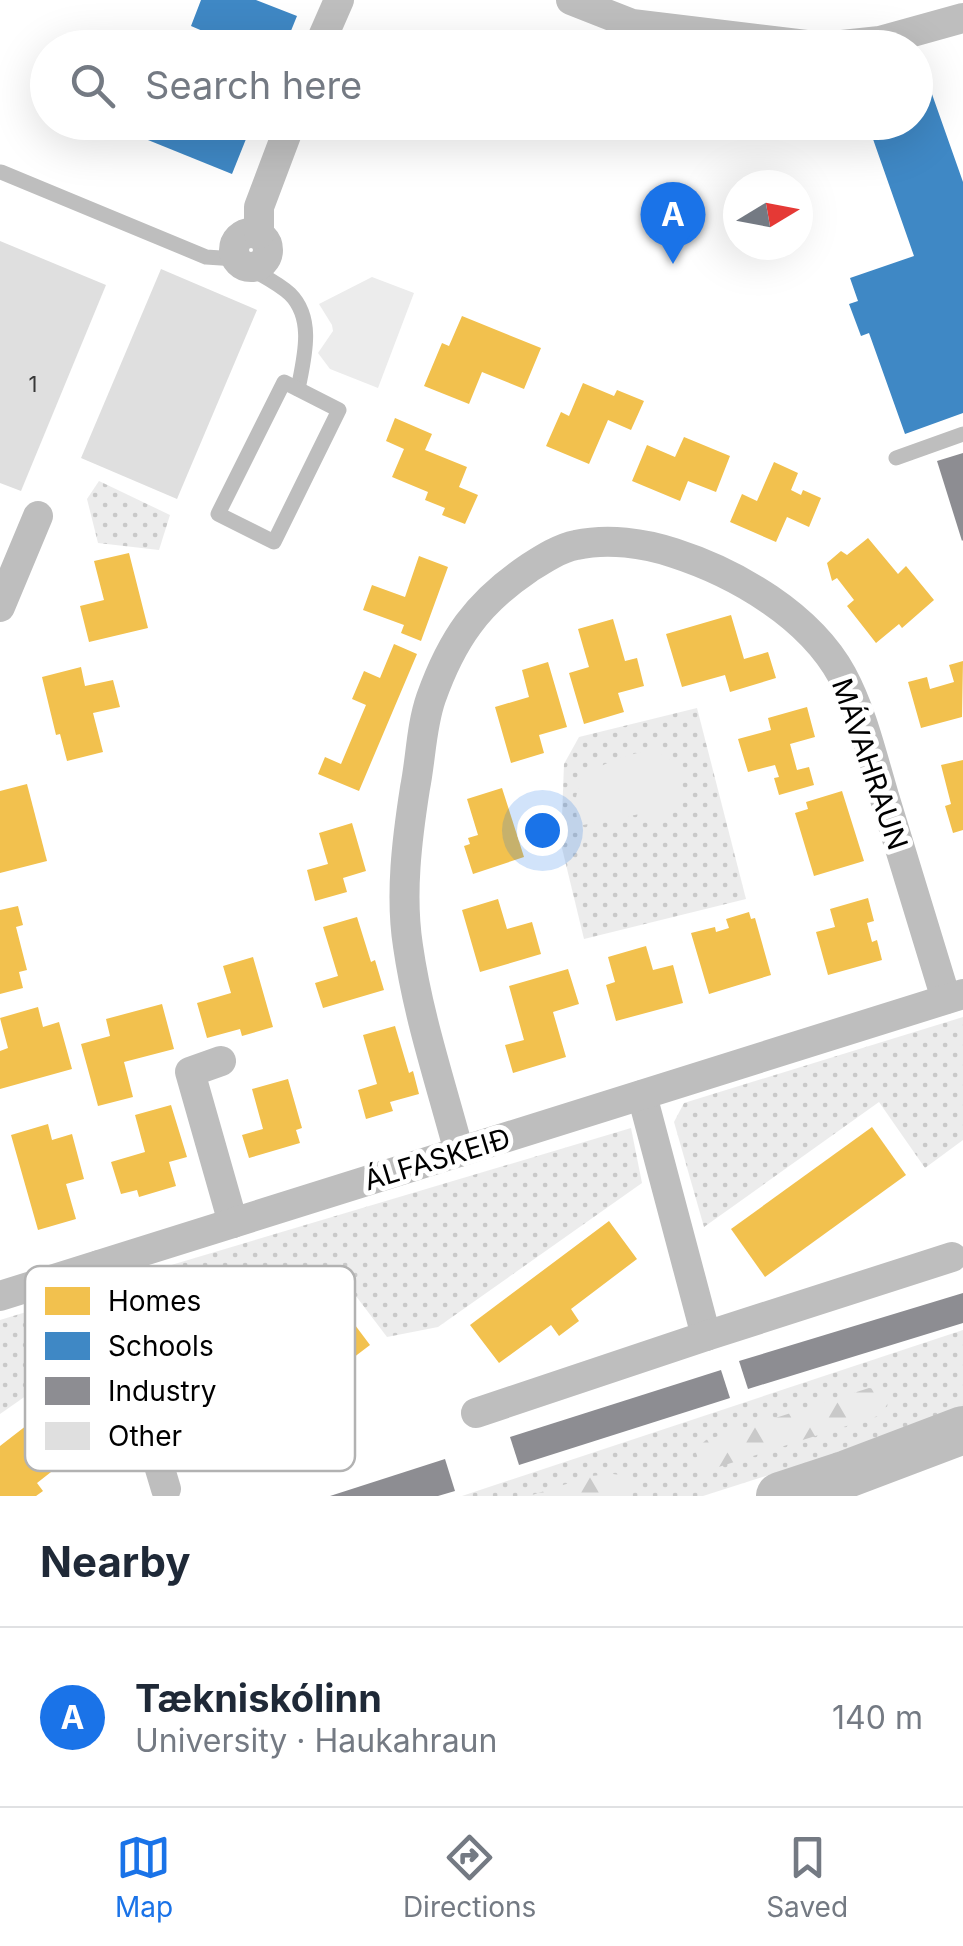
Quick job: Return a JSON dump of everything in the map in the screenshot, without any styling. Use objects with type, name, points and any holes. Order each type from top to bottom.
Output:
[{"type":"main road","points":[[780,1496],[963,1430]]},
{"type":"street","points":[[326,30],[340,0]]},
{"type":"street","points":[[571,0],[632,24],[682,30]]},
{"type":"street","points":[[920,30],[963,18]]},
{"type":"street","points":[[242,263],[260,264],[266,257],[266,243],[258,234],[259,207],[284,140]]},
{"type":"street","points":[[0,607],[38,516]]},
{"type":"street","name":"MÁVAHRAUN","points":[[459,1152],[407,944],[409,824],[424,730],[442,673],[464,628],[479,609],[501,587],[573,545],[607,542],[657,548],[694,560],[769,597],[824,650],[841,674],[862,725],[954,997]]},
{"type":"street","name":"ÁLFASKEIÐ","points":[[96,1266],[954,997]]},
{"type":"street","points":[[220,1061],[190,1072],[233,1223]]},
{"type":"street","points":[[642,1095],[706,1336]]},
{"type":"street","points":[[476,1414],[952,1258]]},
{"type":"street","name":"ÁLFASKEIÐ","points":[[0,1296],[25,1288]]},
{"type":"street","points":[[161,1471],[166,1489]]},
{"type":"lane","points":[[1,172],[206,258],[242,263],[292,296],[305,319],[298,389]]},
{"type":"lane","points":[[284,382],[298,389],[340,410],[274,542],[218,514],[284,382]]},
{"type":"lane","points":[[896,458],[963,434]]},
{"type":"green space","points":[[372,277],[414,293],[378,388],[330,369],[318,353],[333,331],[319,304]]},
{"type":"green space","points":[[99,481],[170,515],[159,550],[98,543],[87,499]]},
{"type":"green space","points":[[697,708],[746,899],[584,939],[561,844],[564,764],[579,737]]},
{"type":"green space","points":[[651,749],[674,762],[682,784],[681,807],[659,822],[645,813],[578,826],[576,797],[588,775],[607,763]]},
{"type":"green space","points":[[963,1017],[963,1140],[925,1168],[879,1102],[704,1227],[674,1122],[684,1103]]},
{"type":"green space","points":[[631,1128],[642,1183],[438,1327],[387,1337],[355,1295],[355,1266],[168,1266]]},
{"type":"green space","points":[[25,1312],[25,1397],[0,1414],[0,1320]]},
{"type":"green space","points":[[963,1330],[963,1413],[703,1496],[462,1496]]},
{"type":"green space","points":[[869,1388],[882,1390],[889,1401],[881,1415],[703,1472],[695,1450],[706,1440]]},
{"type":"green space","points":[[591,1476],[628,1476],[631,1489],[625,1496],[529,1496]]},
{"type":"building: Homes","points":[[462,316],[541,348],[524,389],[482,372],[469,404],[424,386],[442,343],[449,346]]},
{"type":"building: Homes","points":[[583,383],[614,396],[617,390],[644,401],[631,430],[608,420],[589,464],[546,446],[561,412],[569,416]]},
{"type":"building: Homes","points":[[395,418],[432,434],[425,450],[467,467],[459,487],[478,495],[465,524],[442,515],[445,508],[425,500],[428,492],[392,477],[404,449],[386,441]]},
{"type":"building: Homes","points":[[684,437],[730,456],[716,492],[688,481],[680,501],[632,481],[647,445],[675,457]]},
{"type":"building: Homes","points":[[774,462],[798,473],[791,490],[801,495],[803,490],[821,498],[809,527],[787,517],[776,542],[730,522],[742,494],[757,501]]},
{"type":"building: Homes","points":[[868,538],[898,574],[906,566],[934,600],[902,628],[899,624],[876,643],[847,606],[854,600],[837,578],[832,581],[827,563],[841,551],[847,555]]},
{"type":"building: Homes","points":[[129,553],[148,628],[89,642],[80,606],[104,600],[94,561]]},
{"type":"building: Homes","points":[[419,556],[448,567],[421,641],[401,633],[404,625],[363,610],[372,585],[405,597]]},
{"type":"building: Homes","points":[[731,615],[744,659],[768,652],[776,678],[730,692],[725,675],[682,687],[666,634]]},
{"type":"building: Homes","points":[[613,619],[625,661],[637,658],[644,686],[618,693],[624,712],[584,724],[569,673],[589,667],[578,629]]},
{"type":"building: Homes","points":[[394,644],[417,654],[359,791],[318,774],[325,757],[341,764],[366,705],[352,699],[364,671],[380,678]]},
{"type":"building: Homes","points":[[963,661],[962,717],[921,728],[908,682],[927,677],[930,689],[954,682],[949,665]]},
{"type":"building: Homes","points":[[548,662],[567,727],[539,735],[544,753],[511,763],[495,707],[529,697],[522,670]]},
{"type":"building: Homes","points":[[81,667],[85,686],[113,680],[120,707],[93,713],[103,752],[67,761],[60,734],[56,735],[42,677]]},
{"type":"building: Homes","points":[[807,707],[815,737],[790,744],[797,770],[809,767],[814,785],[779,795],[775,765],[748,772],[738,739],[771,730],[768,718]]},
{"type":"building: Homes","points":[[963,760],[963,830],[953,833],[945,806],[951,804],[941,765]]},
{"type":"building: Homes","points":[[27,784],[47,861],[0,873],[0,791]]},
{"type":"building: Homes","points":[[502,788],[524,857],[473,874],[464,846],[470,844],[468,838],[478,835],[467,799]]},
{"type":"building: Homes","points":[[842,791],[864,861],[814,876],[795,813],[808,809],[806,802]]},
{"type":"building: Homes","points":[[352,823],[366,871],[343,878],[347,892],[315,901],[307,870],[328,864],[319,833]]},
{"type":"building: Homes","points":[[868,898],[874,921],[867,923],[882,960],[828,975],[816,932],[835,927],[830,909]]},
{"type":"building: Homes","points":[[498,899],[507,929],[532,922],[541,954],[480,972],[462,910]]},
{"type":"building: Homes","points":[[18,906],[23,925],[16,927],[27,970],[19,972],[23,988],[0,994],[0,910]]},
{"type":"building: Homes","points":[[749,912],[751,919],[755,918],[771,975],[709,994],[691,933],[729,928],[726,919]]},
{"type":"building: Homes","points":[[357,917],[384,990],[323,1008],[315,983],[338,976],[323,927]]},
{"type":"building: Homes","points":[[646,946],[653,970],[673,965],[683,1003],[616,1021],[606,985],[615,982],[608,957]]},
{"type":"building: Homes","points":[[253,957],[273,1027],[242,1036],[240,1029],[207,1038],[197,1003],[231,993],[223,966]]},
{"type":"building: Homes","points":[[568,969],[579,1004],[553,1012],[566,1057],[513,1073],[505,1045],[524,1040],[509,986]]},
{"type":"building: Homes","points":[[162,1004],[174,1049],[124,1062],[133,1097],[98,1106],[81,1044],[110,1036],[106,1019]]},
{"type":"building: Homes","points":[[38,1007],[43,1027],[59,1022],[72,1069],[0,1089],[0,1051],[8,1048],[0,1018]]},
{"type":"building: Homes","points":[[395,1026],[419,1094],[390,1102],[393,1111],[366,1119],[358,1090],[377,1084],[363,1035]]},
{"type":"building: Homes","points":[[288,1079],[302,1128],[296,1130],[300,1143],[249,1158],[242,1135],[263,1129],[252,1089]]},
{"type":"building: Homes","points":[[171,1105],[187,1157],[169,1162],[176,1186],[139,1197],[137,1190],[121,1194],[111,1162],[145,1152],[135,1115]]},
{"type":"building: Homes","points":[[48,1124],[52,1140],[72,1134],[84,1179],[66,1184],[76,1219],[38,1230],[11,1135]]},
{"type":"building: Homes","points":[[872,1127],[906,1175],[765,1277],[731,1229]]},
{"type":"building: Homes","points":[[609,1221],[637,1259],[571,1309],[579,1321],[559,1336],[551,1325],[499,1363],[470,1325]]},
{"type":"building: Homes","points":[[355,1325],[370,1345],[355,1356]]},
{"type":"building: Homes","points":[[25,1427],[25,1471],[52,1471],[37,1483],[43,1491],[36,1496],[0,1496],[0,1446]]},
{"type":"building: Schools","points":[[201,0],[256,0],[297,16],[291,30],[200,30],[191,26]]},
{"type":"building: Schools","points":[[933,97],[963,182],[963,413],[905,434],[869,333],[861,336],[849,304],[858,301],[850,278],[914,256],[873,140],[933,140]]},
{"type":"building: Schools","points":[[148,140],[246,140],[232,174]]},
{"type":"building: Industry","points":[[963,453],[963,540],[962,541],[937,461]]},
{"type":"building: Industry","points":[[963,1293],[963,1323],[748,1389],[739,1361]]},
{"type":"building: Industry","points":[[721,1370],[730,1398],[519,1465],[510,1437]]},
{"type":"building: Industry","points":[[445,1459],[455,1491],[438,1496],[330,1496]]},
{"type":"building: Other","points":[[0,241],[106,285],[21,491],[0,483]]},
{"type":"building: Other","points":[[161,269],[257,310],[177,499],[81,458]]},
{"type":"place","name":"Tækniskólinn","points":[[673,264]]}]
